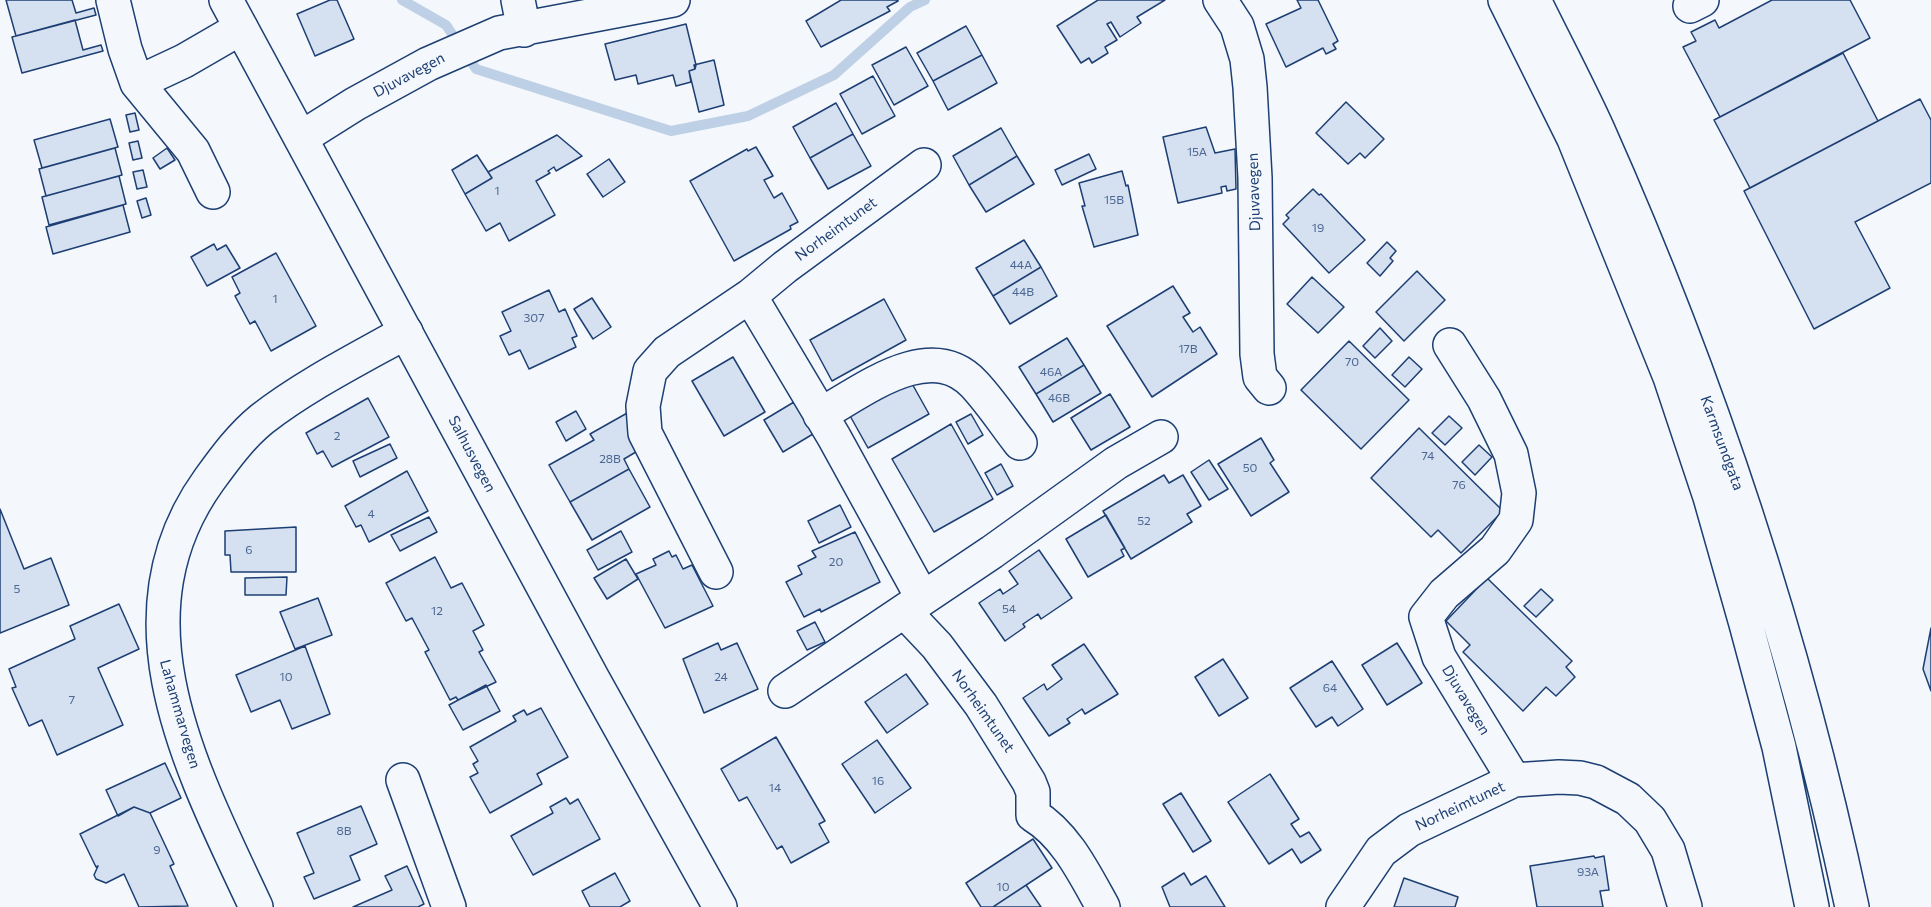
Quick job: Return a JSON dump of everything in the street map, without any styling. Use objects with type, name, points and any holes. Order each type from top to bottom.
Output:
[{"type":"main road","points":[[113,0],[125,49],[137,82],[193,152],[213,192]]},
{"type":"main road","name":"Djuvavegen","points":[[301,138],[355,104],[428,64],[500,33],[521,15],[673,0]]},
{"type":"main road","name":"Djuvavegen","points":[[1220,0],[1237,26],[1248,69],[1255,178],[1257,354],[1260,377],[1269,388]]},
{"type":"main road","name":"Karmsundgata","points":[[1505,0],[1574,139],[1673,388],[1710,497],[1779,747],[1812,907]]},
{"type":"main road","name":"Karmsundgata","points":[[1534,0],[1602,141],[1696,370],[1749,519],[1784,638],[1852,907]]},
{"type":"main road","points":[[137,82],[184,61],[233,14]]},
{"type":"main road","name":"Salhusvegen","points":[[233,14],[593,680],[720,907]]},
{"type":"main road","name":"Norheimtunet","points":[[716,572],[645,432],[643,406],[650,372],[667,352],[750,296],[784,267],[924,165]]},
{"type":"main road","name":"Norheimtunet","points":[[750,296],[820,415],[913,604],[937,646],[981,705],[1029,782],[1033,792],[1033,814],[1050,825],[1068,849],[1103,907]]},
{"type":"main road","name":"Lahammarvegen","points":[[256,907],[207,802],[190,756],[177,712],[161,639],[166,581],[179,531],[198,495],[237,443],[286,402],[406,332]]},
{"type":"main road","name":"Djuvavegen","points":[[1450,345],[1484,399],[1511,454],[1519,493],[1516,520],[1495,550],[1444,594],[1426,617],[1440,657],[1514,780]]},
{"type":"main road","points":[[820,415],[905,368],[936,365],[956,369],[974,383],[1020,443]]},
{"type":"main road","points":[[785,691],[1061,504],[1116,463],[1161,437]]},
{"type":"main road","name":"Norheimtunet","points":[[1343,907],[1381,851],[1395,839],[1514,780],[1580,778],[1596,782],[1628,799],[1650,820],[1668,850],[1685,907]]},
{"type":"main road","points":[[403,780],[449,907]]},
{"type":"building","points":[[6,0],[72,0],[76,13],[94,8],[96,15],[16,36]]},
{"type":"building","points":[[330,0],[337,0],[354,39],[315,56],[297,14]]},
{"type":"building","points":[[841,0],[898,1],[887,7],[890,11],[821,47],[806,21]]},
{"type":"building","points":[[1098,0],[1165,0],[1137,17],[1141,23],[1120,37],[1111,22],[1107,24],[1117,40],[1105,47],[1108,53],[1092,63],[1089,58],[1081,63],[1057,26]]},
{"type":"building","points":[[1297,0],[1318,0],[1338,41],[1333,44],[1336,49],[1326,54],[1323,48],[1286,67],[1266,24],[1301,8]]},
{"type":"building","points":[[1772,0],[1850,0],[1870,38],[1720,117],[1683,47],[1696,41],[1691,32],[1715,20],[1719,28]]},
{"type":"building","points":[[75,20],[83,50],[101,45],[103,51],[22,73],[12,37]]},
{"type":"building","points":[[686,24],[696,65],[695,69],[689,71],[691,82],[676,86],[673,75],[638,84],[636,75],[615,80],[605,44]]},
{"type":"building","points":[[966,26],[982,55],[933,81],[917,53]]},
{"type":"building","points":[[906,47],[928,86],[894,105],[872,65]]},
{"type":"building","points":[[1843,53],[1878,121],[1750,188],[1714,120]]},
{"type":"building","points":[[982,55],[997,83],[948,110],[933,81]]},
{"type":"building","points":[[714,60],[724,105],[699,112],[689,71],[695,69],[694,65]]},
{"type":"building","points":[[873,76],[895,116],[862,134],[840,94]]},
{"type":"building","points":[[1920,99],[1931,120],[1931,183],[1855,222],[1890,288],[1814,329],[1744,191]]},
{"type":"building","points":[[1346,102],[1384,139],[1365,158],[1360,153],[1348,164],[1316,133]]},
{"type":"building","points":[[836,103],[853,134],[810,158],[793,127]]},
{"type":"building","points":[[135,113],[139,130],[130,132],[126,115]]},
{"type":"building","points":[[110,119],[118,147],[42,168],[34,140]]},
{"type":"building","points":[[1206,127],[1215,153],[1235,149],[1236,189],[1227,191],[1226,186],[1221,187],[1222,193],[1178,203],[1163,137]]},
{"type":"building","points":[[1001,128],[1017,156],[969,185],[953,156]]},
{"type":"building","points":[[853,134],[871,166],[828,189],[810,158]]},
{"type":"building","points":[[557,135],[582,156],[556,171],[554,167],[548,171],[550,173],[536,181],[555,215],[509,241],[500,223],[486,231],[465,194],[492,178],[488,172]]},
{"type":"building","points":[[138,141],[142,158],[133,160],[129,143]]},
{"type":"building","points":[[756,147],[773,176],[764,180],[774,198],[782,193],[798,222],[790,226],[791,229],[734,261],[690,181],[747,149],[748,151]]},
{"type":"building","points":[[115,148],[122,175],[46,196],[39,169]]},
{"type":"building","points":[[167,148],[175,160],[160,169],[153,158]]},
{"type":"building","points":[[1089,154],[1096,169],[1062,185],[1055,170]]},
{"type":"building","points":[[477,155],[492,178],[465,194],[452,170]]},
{"type":"building","points":[[1017,156],[1034,184],[986,212],[969,185]]},
{"type":"building","points":[[609,159],[625,182],[603,197],[587,174]]},
{"type":"building","points":[[143,170],[147,187],[137,189],[133,172]]},
{"type":"building","points":[[1122,171],[1126,186],[1128,185],[1138,235],[1094,247],[1082,206],[1085,206],[1079,183]]},
{"type":"building","points":[[119,176],[126,204],[49,225],[42,197]]},
{"type":"building","points":[[1313,189],[1319,195],[1321,194],[1365,240],[1329,273],[1283,224],[1289,218],[1286,215]]},
{"type":"building","points":[[146,198],[151,215],[142,218],[137,201]]},
{"type":"building","points":[[123,205],[130,232],[53,254],[46,227]]},
{"type":"building","points":[[1024,240],[1041,267],[993,296],[976,268]]},
{"type":"building","points":[[1387,242],[1396,251],[1390,258],[1393,261],[1380,276],[1367,263]]},
{"type":"building","points":[[214,244],[217,250],[226,245],[240,268],[207,286],[191,257]]},
{"type":"building","points":[[276,253],[316,326],[271,351],[255,321],[250,324],[235,296],[240,293],[232,277]]},
{"type":"building","points":[[1041,267],[1057,296],[1010,324],[993,296]]},
{"type":"building","points":[[1417,271],[1445,300],[1404,341],[1376,312]]},
{"type":"building","points":[[1312,277],[1344,307],[1318,333],[1287,304]]},
{"type":"building","points":[[1173,286],[1190,313],[1183,317],[1193,332],[1200,327],[1217,354],[1152,397],[1107,326]]},
{"type":"building","points":[[549,290],[559,312],[565,309],[577,336],[572,338],[576,347],[529,369],[520,350],[509,355],[500,336],[511,331],[502,312]]},
{"type":"building","points":[[592,298],[611,327],[593,339],[574,309]]},
{"type":"building","points":[[884,299],[906,340],[832,381],[810,340]]},
{"type":"building","points":[[1380,328],[1392,341],[1375,358],[1363,346]]},
{"type":"building","points":[[1067,338],[1084,365],[1036,394],[1019,367]]},
{"type":"building","points":[[1349,341],[1409,400],[1361,449],[1301,390]]},
{"type":"building","points":[[733,357],[765,412],[724,436],[692,381]]},
{"type":"building","points":[[1409,357],[1422,369],[1405,387],[1392,375]]},
{"type":"building","points":[[1084,365],[1101,393],[1053,422],[1036,394]]},
{"type":"building","points":[[910,380],[929,414],[868,448],[849,414]]},
{"type":"building","points":[[1110,394],[1130,427],[1091,450],[1071,418]]},
{"type":"building","points":[[368,398],[389,437],[332,467],[323,451],[317,454],[306,433]]},
{"type":"building","points":[[794,402],[813,434],[783,452],[764,420]]},
{"type":"building","points":[[576,411],[586,429],[566,441],[556,422]]},
{"type":"building","points":[[629,412],[641,449],[624,459],[629,469],[570,502],[549,465],[594,440],[590,434]]},
{"type":"building","points":[[971,414],[983,435],[968,444],[956,422]]},
{"type":"building","points":[[1449,416],[1462,428],[1445,445],[1432,433]]},
{"type":"building","points":[[951,424],[993,499],[934,532],[892,459]]},
{"type":"building","points":[[1419,428],[1503,511],[1461,553],[1438,530],[1431,537],[1371,478]]},
{"type":"building","points":[[1261,438],[1274,460],[1270,463],[1289,492],[1251,516],[1218,464]]},
{"type":"building","points":[[390,444],[397,458],[360,477],[353,461]]},
{"type":"building","points":[[1479,445],[1492,457],[1475,475],[1462,462]]},
{"type":"building","points":[[1209,460],[1228,489],[1209,500],[1191,472]]},
{"type":"building","points":[[1001,464],[1013,486],[997,495],[985,473]]},
{"type":"building","points":[[629,469],[650,507],[592,540],[570,502]]},
{"type":"building","points":[[407,471],[428,511],[369,542],[361,525],[356,527],[345,506]]},
{"type":"building","points":[[1164,475],[1169,483],[1183,475],[1201,506],[1187,514],[1192,522],[1131,559],[1103,511]]},
{"type":"building","points":[[840,505],[851,527],[819,543],[808,521]]},
{"type":"building","points":[[0,509],[24,569],[51,558],[69,605],[0,633]]},
{"type":"building","points":[[1106,515],[1125,548],[1121,550],[1124,556],[1088,577],[1066,539]]},
{"type":"building","points":[[429,517],[437,532],[400,551],[391,535]]},
{"type":"building","points":[[296,527],[296,572],[231,572],[230,555],[225,555],[225,531]]},
{"type":"building","points":[[621,531],[632,552],[598,570],[587,550]]},
{"type":"building","points":[[855,532],[880,582],[821,612],[820,609],[804,617],[786,582],[802,574],[798,566],[816,557],[812,551]]},
{"type":"building","points":[[1039,550],[1072,598],[1041,619],[1038,614],[1023,624],[1025,627],[1005,641],[979,603],[1000,589],[1003,594],[1018,584],[1009,571]]},
{"type":"building","points":[[669,551],[672,557],[676,555],[683,569],[692,565],[713,606],[665,628],[636,574],[656,565],[653,559]]},
{"type":"building","points":[[435,557],[451,588],[462,583],[484,625],[473,631],[483,650],[479,652],[496,682],[458,700],[456,697],[450,700],[425,652],[429,650],[412,618],[406,621],[386,583]]},
{"type":"building","points":[[626,559],[638,579],[607,599],[594,578]]},
{"type":"building","points":[[287,577],[286,595],[245,595],[245,578]]},
{"type":"building","points":[[1487,578],[1572,661],[1566,667],[1575,677],[1556,696],[1546,687],[1523,711],[1463,652],[1470,645],[1446,621]]},
{"type":"building","points":[[1541,589],[1553,600],[1536,617],[1524,606]]},
{"type":"building","points":[[318,598],[332,635],[295,649],[280,612]]},
{"type":"building","points":[[119,604],[139,649],[98,668],[123,725],[57,755],[42,720],[29,726],[12,688],[16,687],[9,669],[75,639],[70,626]]},
{"type":"building","points":[[815,622],[825,642],[807,650],[797,631]]},
{"type":"building","points":[[1931,628],[1931,691],[1923,669]]},
{"type":"building","points":[[718,643],[721,650],[737,643],[758,689],[704,713],[683,659]]},
{"type":"building","points":[[1397,643],[1422,683],[1387,705],[1362,665]]},
{"type":"building","points":[[1084,644],[1118,694],[1085,714],[1082,709],[1067,719],[1070,723],[1049,736],[1023,698],[1044,684],[1047,690],[1062,679],[1052,665]]},
{"type":"building","points":[[305,646],[330,714],[292,729],[280,700],[251,712],[236,675]]},
{"type":"building","points":[[1223,659],[1248,698],[1219,716],[1195,677]]},
{"type":"building","points":[[1332,661],[1363,709],[1338,726],[1332,717],[1316,727],[1290,688]]},
{"type":"building","points":[[906,674],[928,704],[887,733],[865,702]]},
{"type":"building","points":[[486,685],[500,711],[463,730],[449,705]]},
{"type":"building","points":[[541,708],[568,757],[537,774],[542,784],[490,813],[470,777],[478,773],[473,764],[478,761],[470,747],[516,721],[513,716],[524,710],[527,715]]},
{"type":"building","points":[[776,737],[825,821],[819,824],[829,842],[791,863],[782,846],[777,849],[747,797],[739,801],[721,769]]},
{"type":"building","points":[[877,740],[911,788],[875,813],[842,764]]},
{"type":"building","points":[[165,763],[181,798],[150,813],[134,807],[118,816],[106,790]]},
{"type":"building","points":[[1270,774],[1299,819],[1291,824],[1300,837],[1309,832],[1321,850],[1301,863],[1292,849],[1269,864],[1228,802]]},
{"type":"building","points":[[1181,793],[1211,841],[1193,852],[1163,804]]},
{"type":"building","points":[[566,798],[570,804],[578,799],[600,839],[533,875],[511,836],[553,813],[550,807]]},
{"type":"building","points":[[361,806],[377,844],[350,856],[360,880],[314,899],[304,877],[314,873],[297,833]]},
{"type":"building","points":[[134,807],[150,813],[174,864],[170,866],[188,906],[139,907],[124,874],[106,883],[96,879],[94,875],[98,866],[96,867],[80,834]]},
{"type":"building","points":[[1033,839],[1052,868],[993,907],[981,907],[966,883]]},
{"type":"building","points":[[1594,856],[1595,858],[1604,856],[1609,890],[1600,891],[1603,907],[1537,907],[1530,866]]},
{"type":"building","points":[[407,866],[424,904],[418,907],[353,907],[392,890],[385,876]]},
{"type":"building","points":[[615,873],[630,901],[620,907],[590,907],[582,891]]},
{"type":"building","points":[[1184,873],[1191,885],[1206,876],[1225,907],[1170,907],[1162,887]]},
{"type":"building","points":[[1404,878],[1458,897],[1455,907],[1394,907]]},
{"type":"building","points":[[1026,885],[1041,907],[993,907]]},
{"type":"waterway","points":[[402,0],[446,25],[476,69],[671,131],[748,116],[834,75],[910,7],[925,0]]}]
